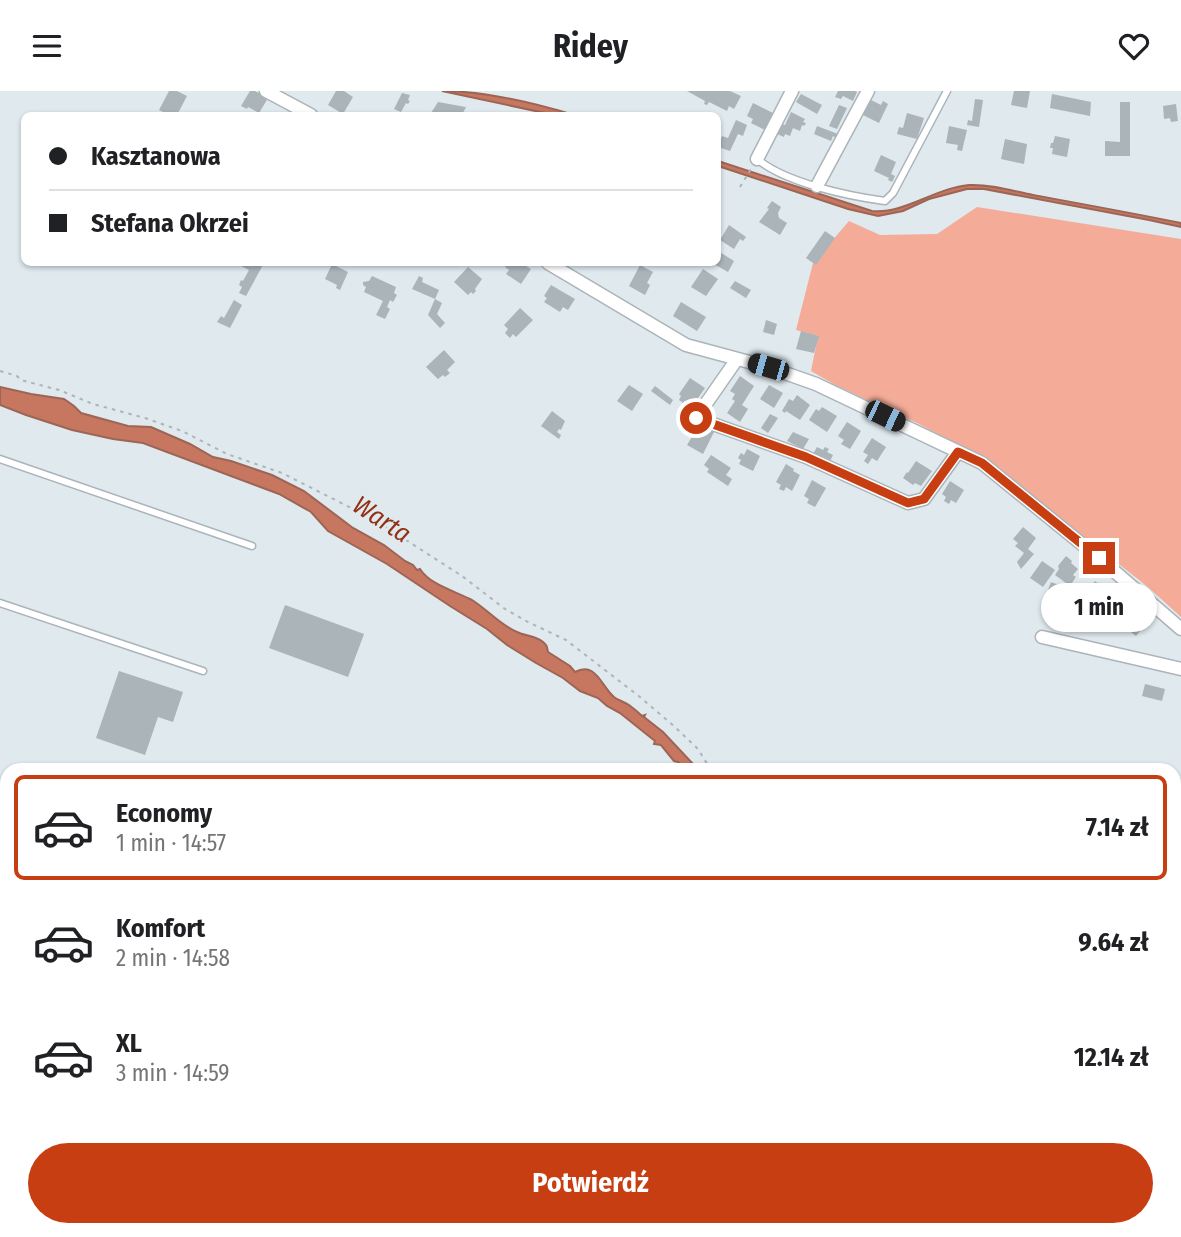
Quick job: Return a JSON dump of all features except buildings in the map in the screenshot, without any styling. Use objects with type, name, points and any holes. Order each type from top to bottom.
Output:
[{"type":"street","points":[[266,91],[305,112]]},
{"type":"street","points":[[755,162],[792,91]]},
{"type":"street","points":[[817,186],[868,91]]},
{"type":"street","points":[[553,266],[686,345],[816,384],[982,463],[1181,629]]},
{"type":"street","points":[[737,359],[696,418],[806,457],[908,503],[924,499],[958,452]]},
{"type":"street","points":[[1042,637],[1181,669]]},
{"type":"lane","points":[[755,162],[852,197],[885,201],[892,193],[947,91]]},
{"type":"lane","points":[[0,460],[252,546]]},
{"type":"lane","points":[[0,603],[203,671]]},
{"type":"path","points":[[741,186],[755,162]]},
{"type":"path","points":[[0,371],[93,404],[182,431],[227,454],[282,473],[375,520],[462,576],[505,609],[566,640],[675,727],[698,749],[707,763]]},
{"type":"shaded area","points":[[442,91],[475,93],[563,112],[540,112]]},
{"type":"shaded area","points":[[721,162],[872,211],[896,209],[956,187],[977,185],[1181,223],[1181,227],[984,189],[967,189],[929,199],[903,211],[878,216],[848,209],[721,167]]},
{"type":"shaded area","points":[[977,207],[1181,239],[1181,617],[1148,587],[986,460],[811,371],[818,336],[796,330],[813,263],[849,221],[880,235],[937,234]]},
{"type":"shaded area","points":[[0,387],[64,399],[81,413],[128,426],[151,427],[213,457],[272,475],[304,491],[353,528],[384,545],[417,570],[420,569],[436,583],[472,600],[511,629],[540,640],[546,645],[548,652],[575,672],[582,669],[593,672],[614,697],[642,716],[645,715],[644,717],[663,732],[692,763],[674,761],[661,745],[654,744],[655,741],[598,698],[580,691],[387,564],[328,531],[311,512],[279,494],[143,443],[72,430],[0,405]]},
{"type":"route","points":[[696,418],[806,457],[908,503],[924,499],[958,452],[982,463],[1099,558]]},
{"type":"water label","name":"Warta","points":[[382,519]]}]
